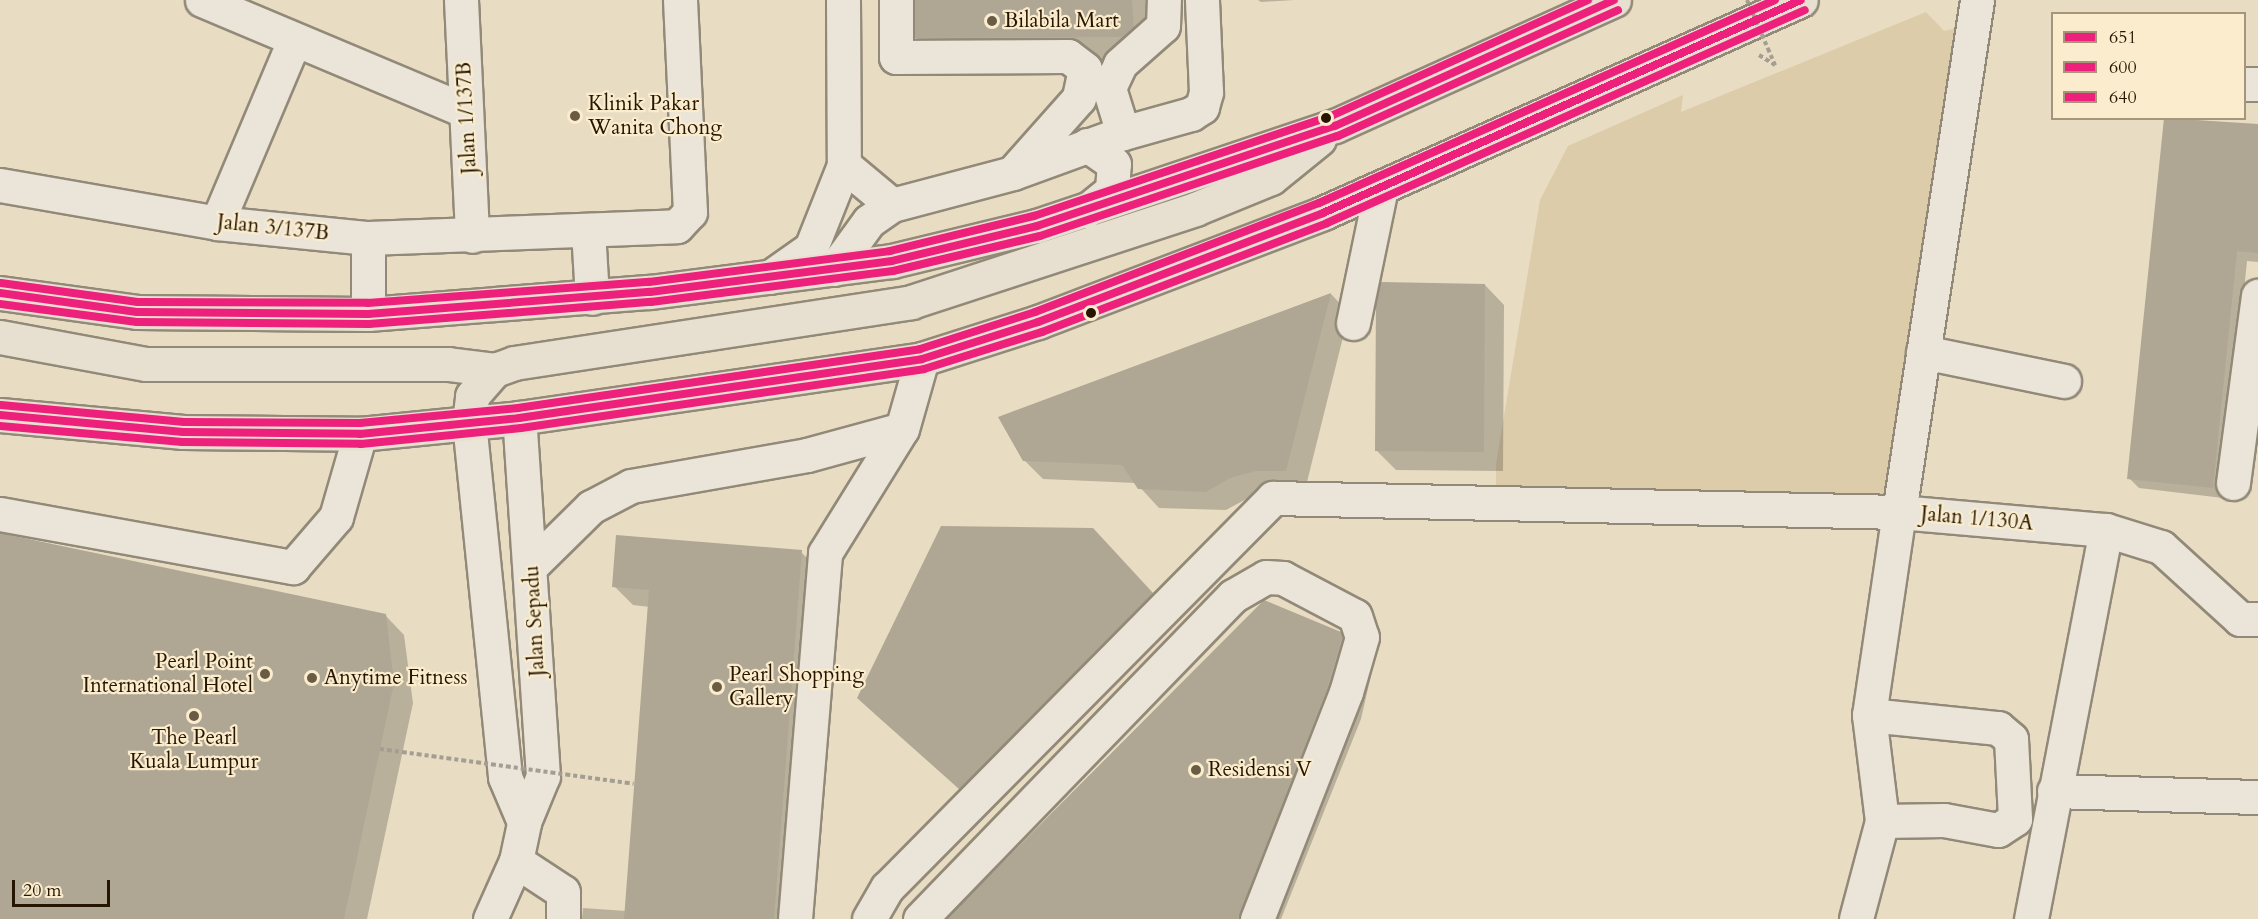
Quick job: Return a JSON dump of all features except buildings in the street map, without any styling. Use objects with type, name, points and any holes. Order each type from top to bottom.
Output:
[{"type":"main road","points":[[0,293],[137,312],[368,314],[592,298],[892,261],[1086,211],[1335,126],[1578,10],[1614,0]]},
{"type":"main road","points":[[0,415],[183,432],[360,434],[519,418],[922,359],[1163,277],[1381,188],[1801,0]]},
{"type":"main road","points":[[0,338],[146,364],[448,364],[495,370],[514,363],[911,302],[1195,209],[1272,178],[1335,126]]},
{"type":"main road","points":[[495,370],[514,393],[519,418]]},
{"type":"main road","points":[[469,422],[472,396],[495,370]]},
{"type":"street","points":[[202,0],[294,41],[466,111]]},
{"type":"street","name":"Jalan 1/137B","points":[[461,0],[472,236]]},
{"type":"street","name":"Jalan 3/137B","points":[[0,185],[217,223],[368,238],[472,236],[677,226],[690,212],[680,0]]},
{"type":"street","points":[[770,277],[811,248],[844,165],[843,0]]},
{"type":"street","points":[[896,0],[896,57]]},
{"type":"street","points":[[1123,133],[1109,88],[1120,63],[1163,26],[1164,0]]},
{"type":"street","points":[[834,269],[869,221],[892,205],[1013,173],[1123,133],[1191,114],[1202,107],[1206,92],[1202,0]]},
{"type":"street","name":"Jalan 1/130A","points":[[1977,0],[1899,512],[2106,530],[2161,547],[2240,619],[2258,619]]},
{"type":"street","points":[[217,223],[294,41]]},
{"type":"street","points":[[843,55],[1068,56],[1084,69],[1120,63]]},
{"type":"street","points":[[1013,173],[1079,98],[1084,69]]},
{"type":"street","points":[[1086,211],[1112,190],[1113,164],[1087,145]]},
{"type":"street","points":[[844,165],[892,205]]},
{"type":"street","points":[[1353,323],[1381,188]]},
{"type":"street","points":[[588,230],[592,298]]},
{"type":"street","points":[[368,238],[368,314]]},
{"type":"street","points":[[2233,483],[2258,296]]},
{"type":"street","points":[[1923,351],[2064,381]]},
{"type":"street","points":[[795,919],[825,552],[902,429],[922,359]]},
{"type":"street","name":"Jalan Sepadu","points":[[490,919],[516,861],[524,822],[543,776],[532,566],[519,418]]},
{"type":"street","name":"Jalan Sepadu","points":[[469,422],[505,777],[524,822]]},
{"type":"street","points":[[532,566],[591,507],[631,486],[807,455],[902,429]]},
{"type":"street","points":[[0,514],[293,567],[336,517],[360,434]]},
{"type":"street","points":[[869,919],[887,888],[1273,498],[1899,512],[1869,715],[1882,821],[1856,919]]},
{"type":"street","points":[[2031,919],[2106,530]]},
{"type":"street","points":[[920,919],[1233,596],[1266,577],[1283,578],[1354,616],[1362,637],[1346,692],[1257,919]]},
{"type":"street","points":[[1869,715],[1998,728],[2011,739],[2015,819],[1998,830],[1944,820],[1882,821]]},
{"type":"street","points":[[2054,791],[2258,796]]},
{"type":"street","points":[[516,861],[563,892],[563,919]]},
{"type":"path","points":[[1747,0],[1775,66]]},
{"type":"path","points":[[380,749],[634,784]]},
{"type":"shaded area","points":[[1926,12],[1944,31],[1957,28],[1891,495],[1496,494],[1496,464],[1540,200],[1568,146],[1683,95],[1681,112]]},
{"type":"transit line","name":"640","points":[[1,283],[138,302],[368,303],[649,282],[890,251],[1034,216],[1331,116],[1588,0]]},
{"type":"transit line","name":"651","points":[[0,293],[137,312],[368,314],[650,292],[892,261],[1037,226],[1335,126],[1614,0]]},
{"type":"transit line","name":"640","points":[[1,405],[184,422],[360,423],[518,408],[920,349],[1035,312],[1319,203],[1775,0]]},
{"type":"transit line","name":"651","points":[[0,415],[183,432],[360,434],[519,418],[922,359],[1038,322],[1323,213],[1801,0]]},
{"type":"transit line","name":"600","points":[[0,304],[137,322],[369,324],[651,302],[893,271],[1040,236],[1338,136],[1618,10]]},
{"type":"transit line","name":"600","points":[[0,426],[182,442],[361,444],[521,428],[924,369],[1042,332],[1327,223],[1805,10]]},
{"type":"place","name":"Bilabila Mart","points":[[992,21]]},
{"type":"place","name":"Klinik Pakar Wanita Chong","points":[[575,116]]},
{"type":"place","name":"Pearl Point International Hotel","points":[[265,674]]},
{"type":"place","name":"Anytime Fitness","points":[[312,678]]},
{"type":"place","name":"Pearl Shopping Gallery","points":[[717,687]]},
{"type":"place","name":"The Pearl Kuala Lumpur","points":[[194,716]]},
{"type":"place","name":"Residensi V","points":[[1196,770]]}]
